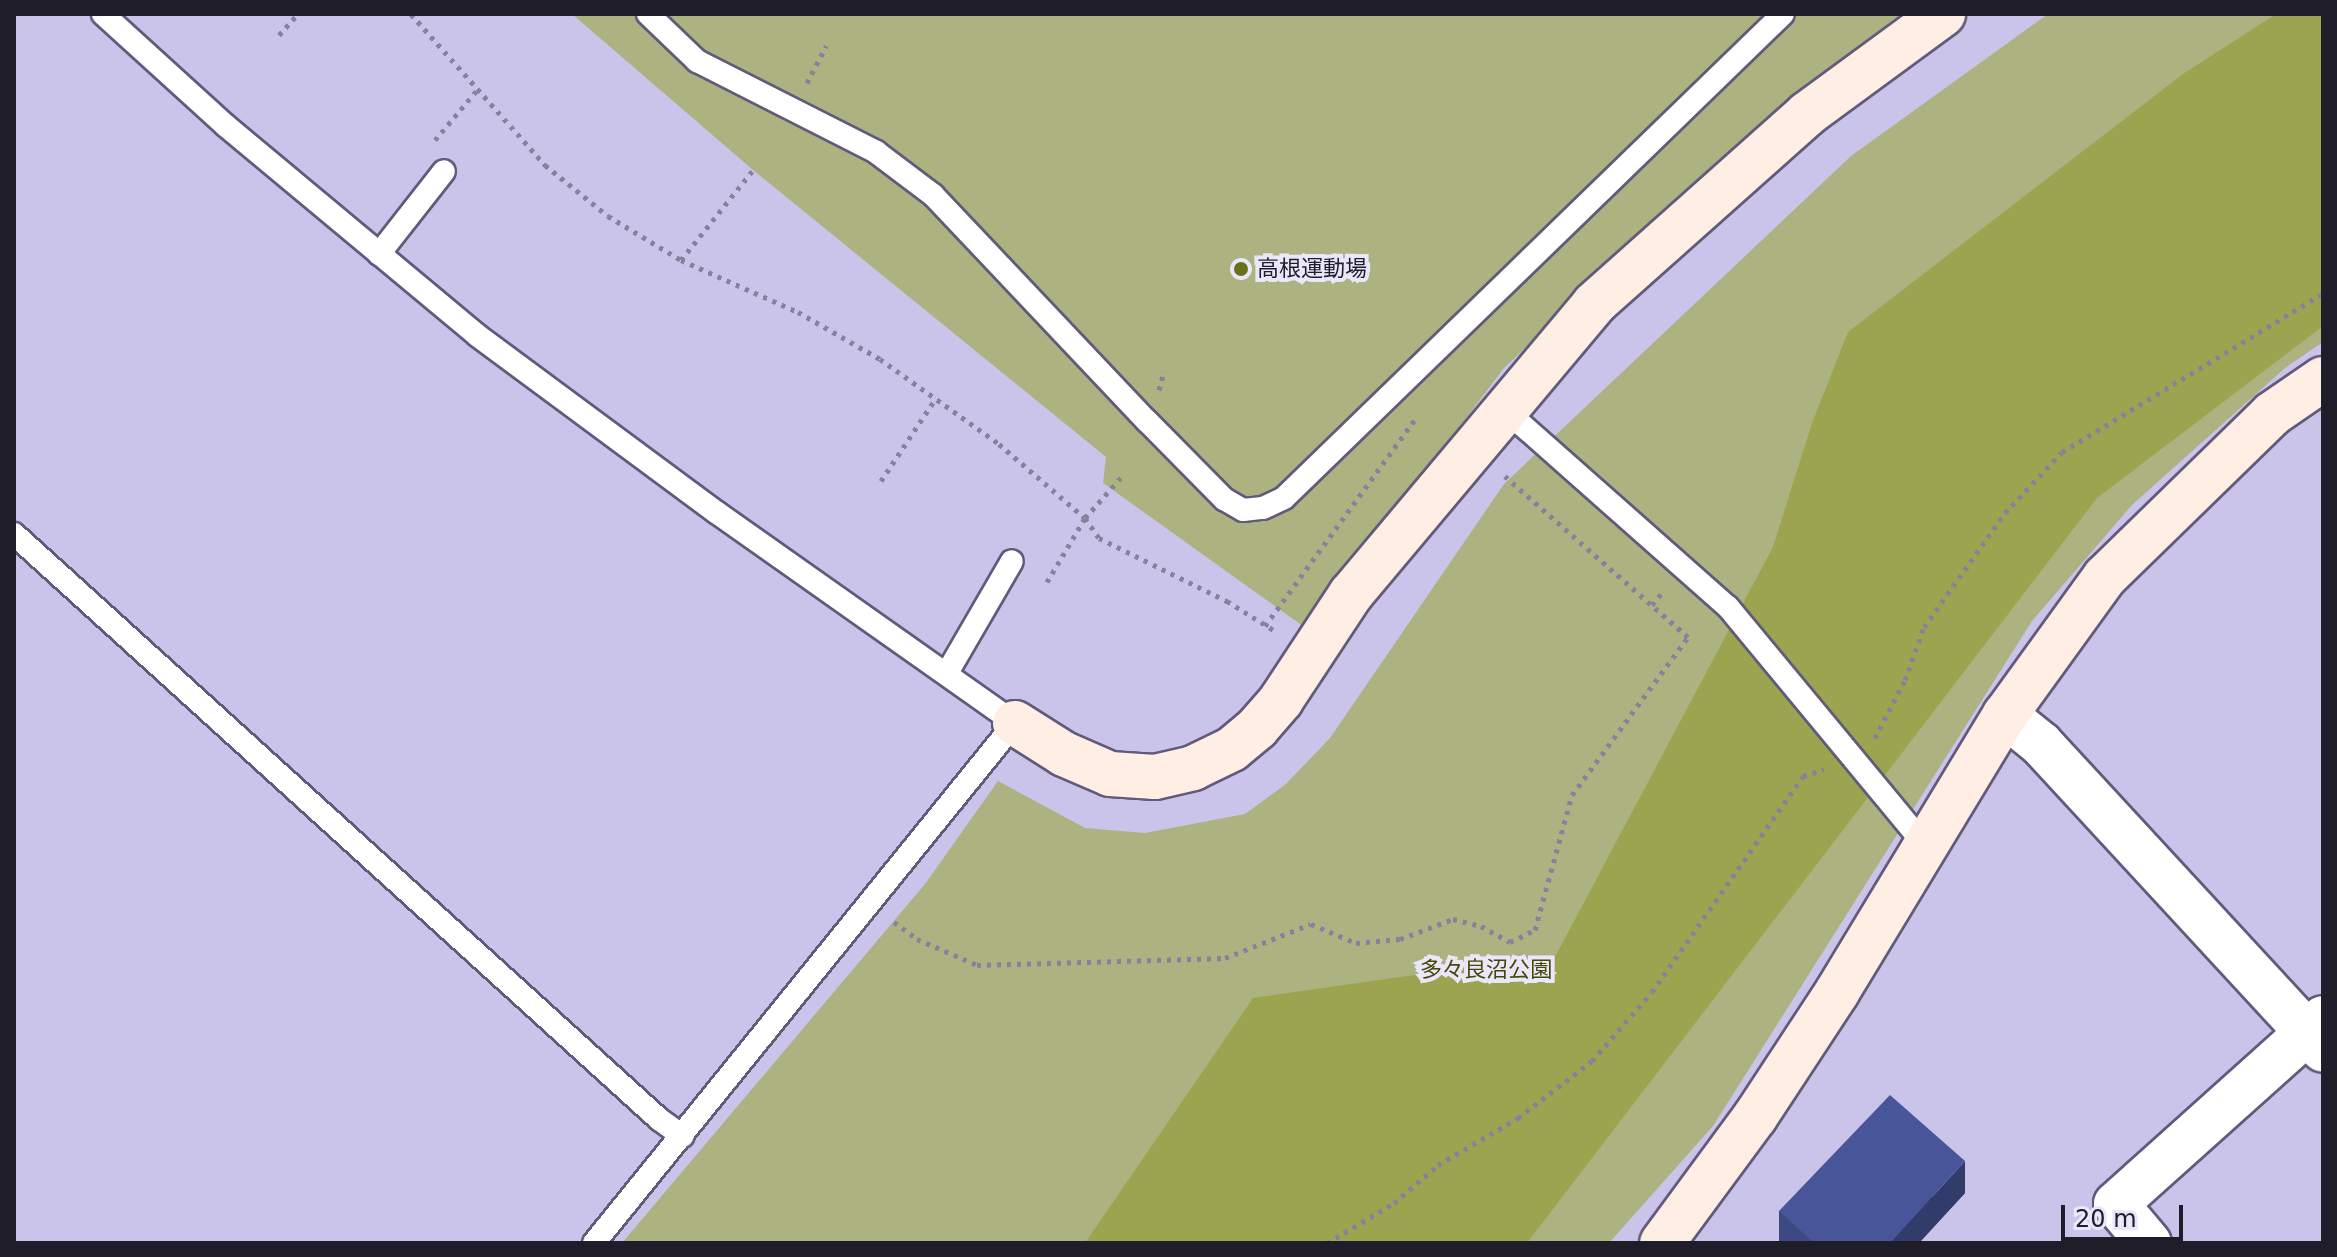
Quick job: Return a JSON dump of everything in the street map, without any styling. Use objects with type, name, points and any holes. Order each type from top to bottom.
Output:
[{"type":"street","points":[[1015,723],[1064,754],[1110,774],[1155,777],[1193,768],[1232,749],[1257,728],[1281,700],[1351,594],[1594,304],[1807,114],[1943,14]]},
{"type":"street","points":[[1662,1243],[1755,1117],[2005,715],[2105,577],[2272,414],[2323,379]]},
{"type":"street","points":[[2005,715],[2041,744],[2317,1033],[2116,1204],[2149,1243]]},
{"type":"lane","points":[[103,14],[225,125],[503,355],[716,512],[1015,723],[871,905],[594,1243]]},
{"type":"lane","points":[[648,14],[697,61],[876,152],[933,195],[1224,499],[1243,510],[1263,508],[1284,498],[1783,14]]},
{"type":"lane","points":[[379,254],[444,171]]},
{"type":"lane","points":[[1504,409],[1728,607],[1926,846]]},
{"type":"lane","points":[[14,534],[635,1097],[682,1136]]},
{"type":"lane","points":[[947,673],[1012,561]]},
{"type":"path","points":[[279,35],[298,14]]},
{"type":"path","points":[[411,14],[545,165],[608,216],[681,260],[798,312],[880,359],[999,444],[1085,518],[1099,538],[1227,601],[1286,638]]},
{"type":"path","points":[[807,84],[826,46]]},
{"type":"path","points":[[432,143],[478,89]]},
{"type":"path","points":[[681,260],[753,170]]},
{"type":"path","points":[[1265,626],[1429,400],[1405,381]]},
{"type":"path","points":[[881,481],[936,398]]},
{"type":"path","points":[[871,905],[917,939],[977,965],[1225,958],[1311,924],[1356,943],[1400,939],[1453,919],[1481,926],[1510,942],[1535,930],[1572,795],[1688,637],[1501,472]]},
{"type":"path","points":[[1047,582],[1085,518],[1125,473]]},
{"type":"green space","name":"高根運動場","points":[[572,14],[1901,14],[1788,99],[1504,368],[1307,629],[1103,483],[1106,457],[753,170]]},
{"type":"green space","name":"多々良沼公園","points":[[2048,14],[2323,14],[2323,342],[2285,368],[2132,505],[2032,621],[1713,1126],[1609,1243],[622,1243],[925,884],[998,781],[1085,828],[1145,833],[1245,814],[1286,784],[1330,738],[1504,484],[1851,156]]},
{"type":"green space","points":[[2276,14],[2323,14],[2323,326],[2097,498],[1527,1243],[1085,1243],[1253,998],[1556,955],[1773,547],[1812,423],[1848,332],[2183,74]]},
{"type":"building","points":[[1890,1095],[1965,1161],[1890,1243],[1814,1243],[1779,1211]]},
{"type":"place","name":"高根運動場","points":[[1241,269]]}]
